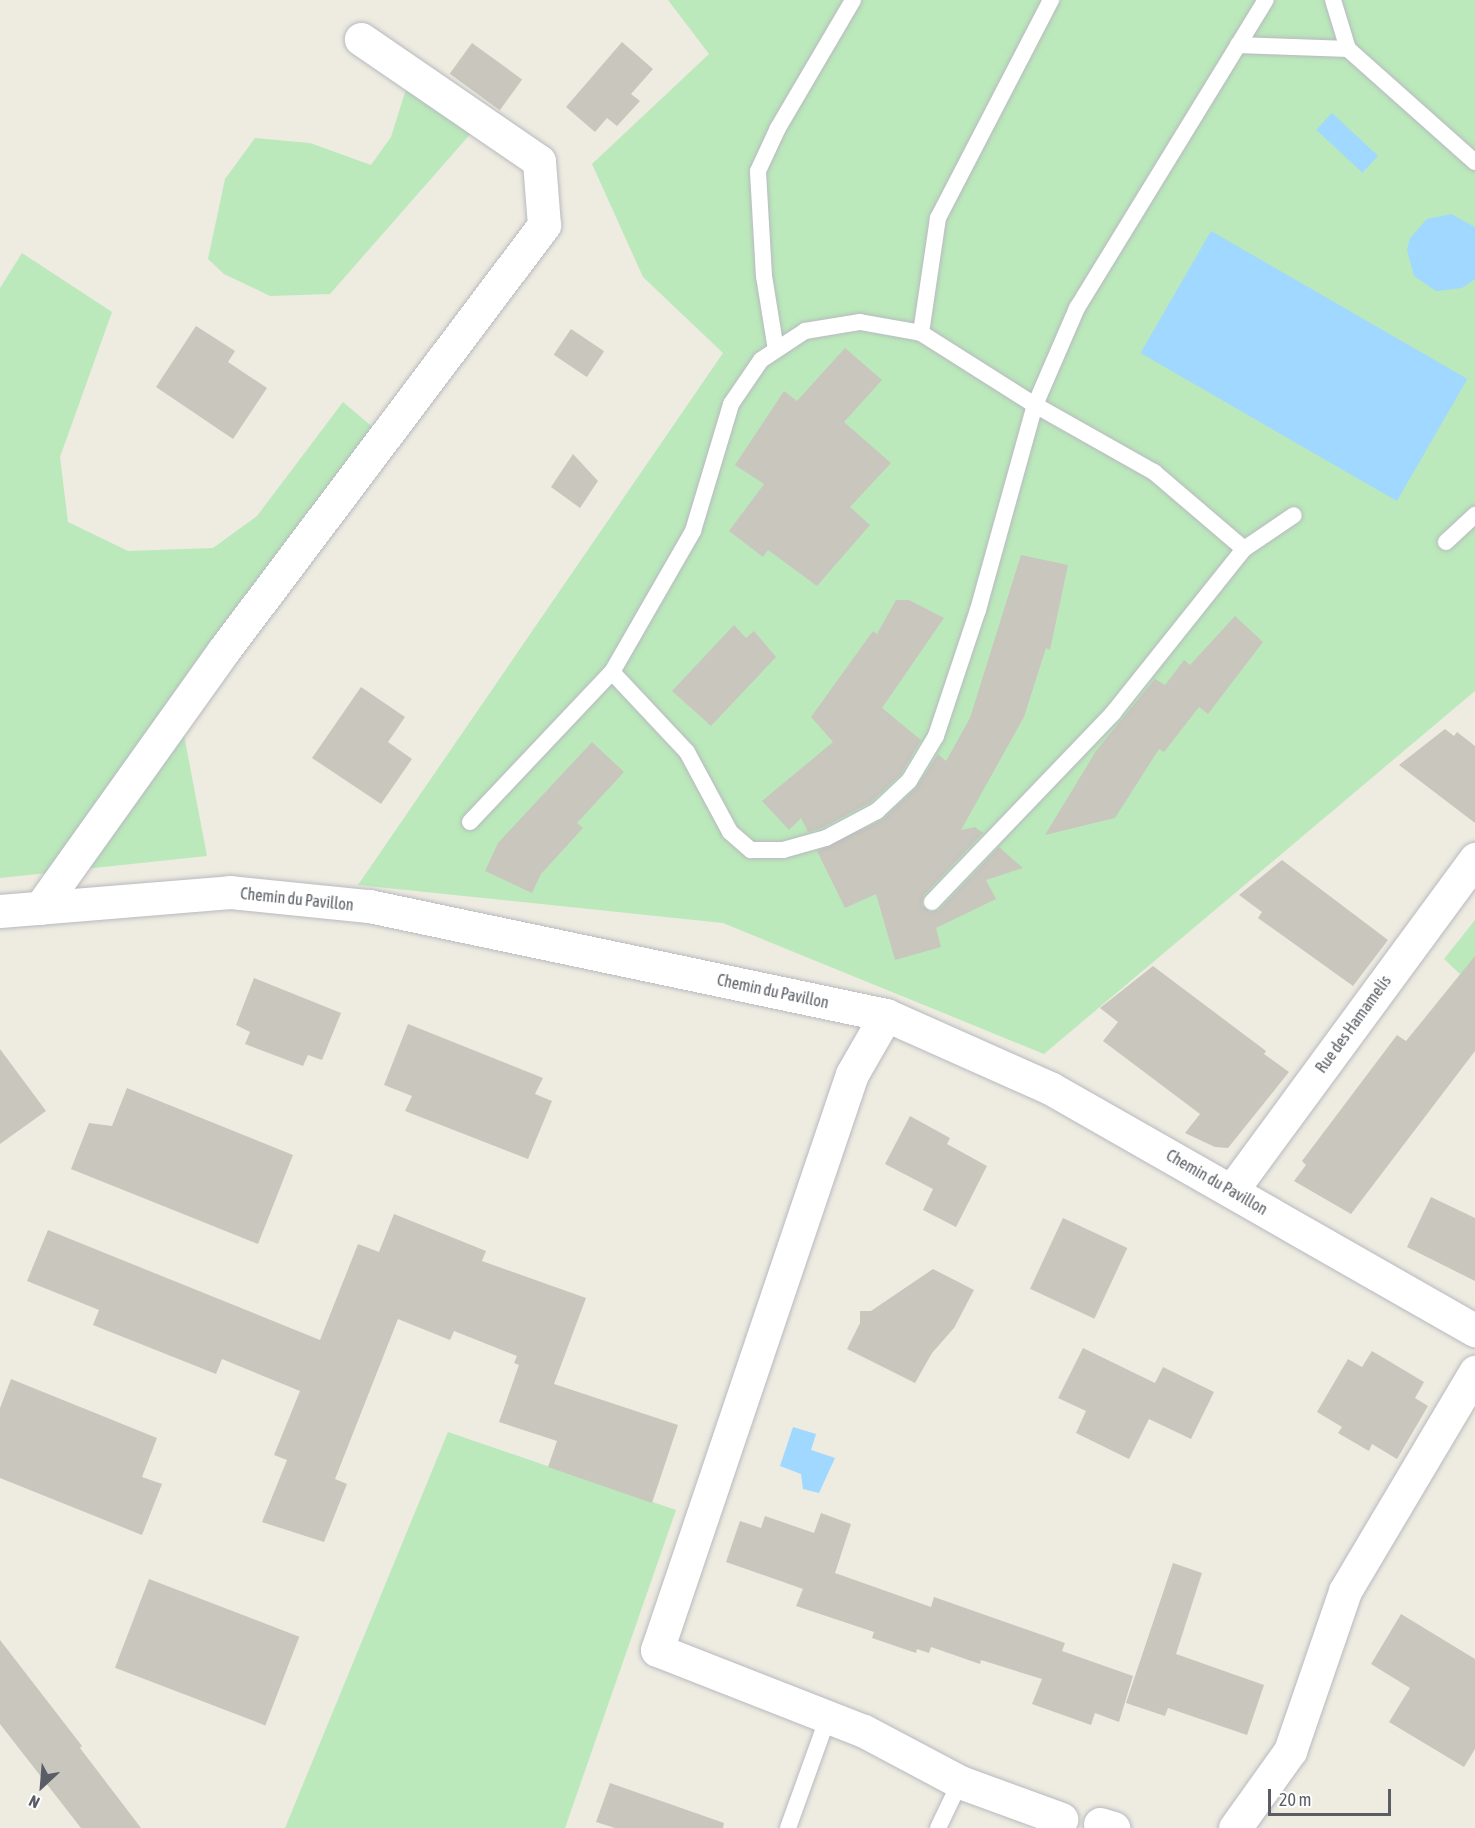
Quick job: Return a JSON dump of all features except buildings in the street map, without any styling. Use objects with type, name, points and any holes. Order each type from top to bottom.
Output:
[{"type":"street","points":[[40,908],[224,650],[544,225],[539,161],[361,39]]},
{"type":"street","name":"Rue des Hamamelis","points":[[1232,1190],[1475,859]]},
{"type":"street","name":"Chemin du Pavillon","points":[[0,911],[230,892],[369,906],[886,1015],[1050,1088],[1475,1330]]},
{"type":"street","points":[[886,1015],[852,1074],[657,1650],[864,1731],[960,1782],[1059,1823]]},
{"type":"street","points":[[1235,1828],[1290,1751],[1344,1592],[1475,1372]]},
{"type":"lane","points":[[776,350],[764,276],[758,171],[778,128],[853,0]]},
{"type":"lane","points":[[921,333],[938,218],[1051,0]]},
{"type":"lane","points":[[612,672],[687,752],[730,832],[751,850],[783,850],[826,838],[877,811],[909,781],[936,736],[978,610],[1035,405],[1077,308],[1266,0]]},
{"type":"lane","points":[[1333,0],[1348,49],[1475,162]]},
{"type":"lane","points":[[1238,45],[1348,49]]},
{"type":"lane","points":[[470,822],[612,672],[693,531],[730,404],[761,360],[805,331],[860,322],[921,333],[1035,405],[1154,472],[1244,549]]},
{"type":"lane","points":[[932,902],[1113,713],[1244,549],[1294,515]]},
{"type":"lane","points":[[1446,542],[1475,515]]},
{"type":"lane","points":[[788,1828],[828,1717]]},
{"type":"lane","points":[[938,1828],[960,1782]]},
{"type":"green space","points":[[668,0],[1475,0],[1475,691],[1044,1054],[723,923],[358,885],[723,353],[643,277],[592,164],[709,54]]},
{"type":"green space","points":[[406,89],[473,131],[330,294],[270,296],[224,274],[208,259],[225,179],[255,138],[310,143],[371,165],[391,137]]},
{"type":"green space","points":[[22,253],[112,312],[60,457],[68,522],[128,551],[213,548],[257,516],[343,402],[375,429],[177,698],[207,856],[0,878],[0,288]]},
{"type":"green space","points":[[1475,920],[1475,988],[1444,959]]},
{"type":"green space","points":[[448,1432],[676,1510],[565,1828],[285,1828]]},
{"type":"water","points":[[1332,113],[1378,156],[1362,173],[1316,130]]},
{"type":"water","points":[[1451,214],[1475,227],[1475,279],[1462,288],[1436,291],[1414,276],[1407,250],[1410,238],[1427,219]]},
{"type":"water","points":[[1211,231],[1467,379],[1397,501],[1140,353]]},
{"type":"water","points":[[793,1427],[816,1434],[811,1450],[835,1458],[819,1493],[803,1489],[801,1474],[780,1466]]}]
